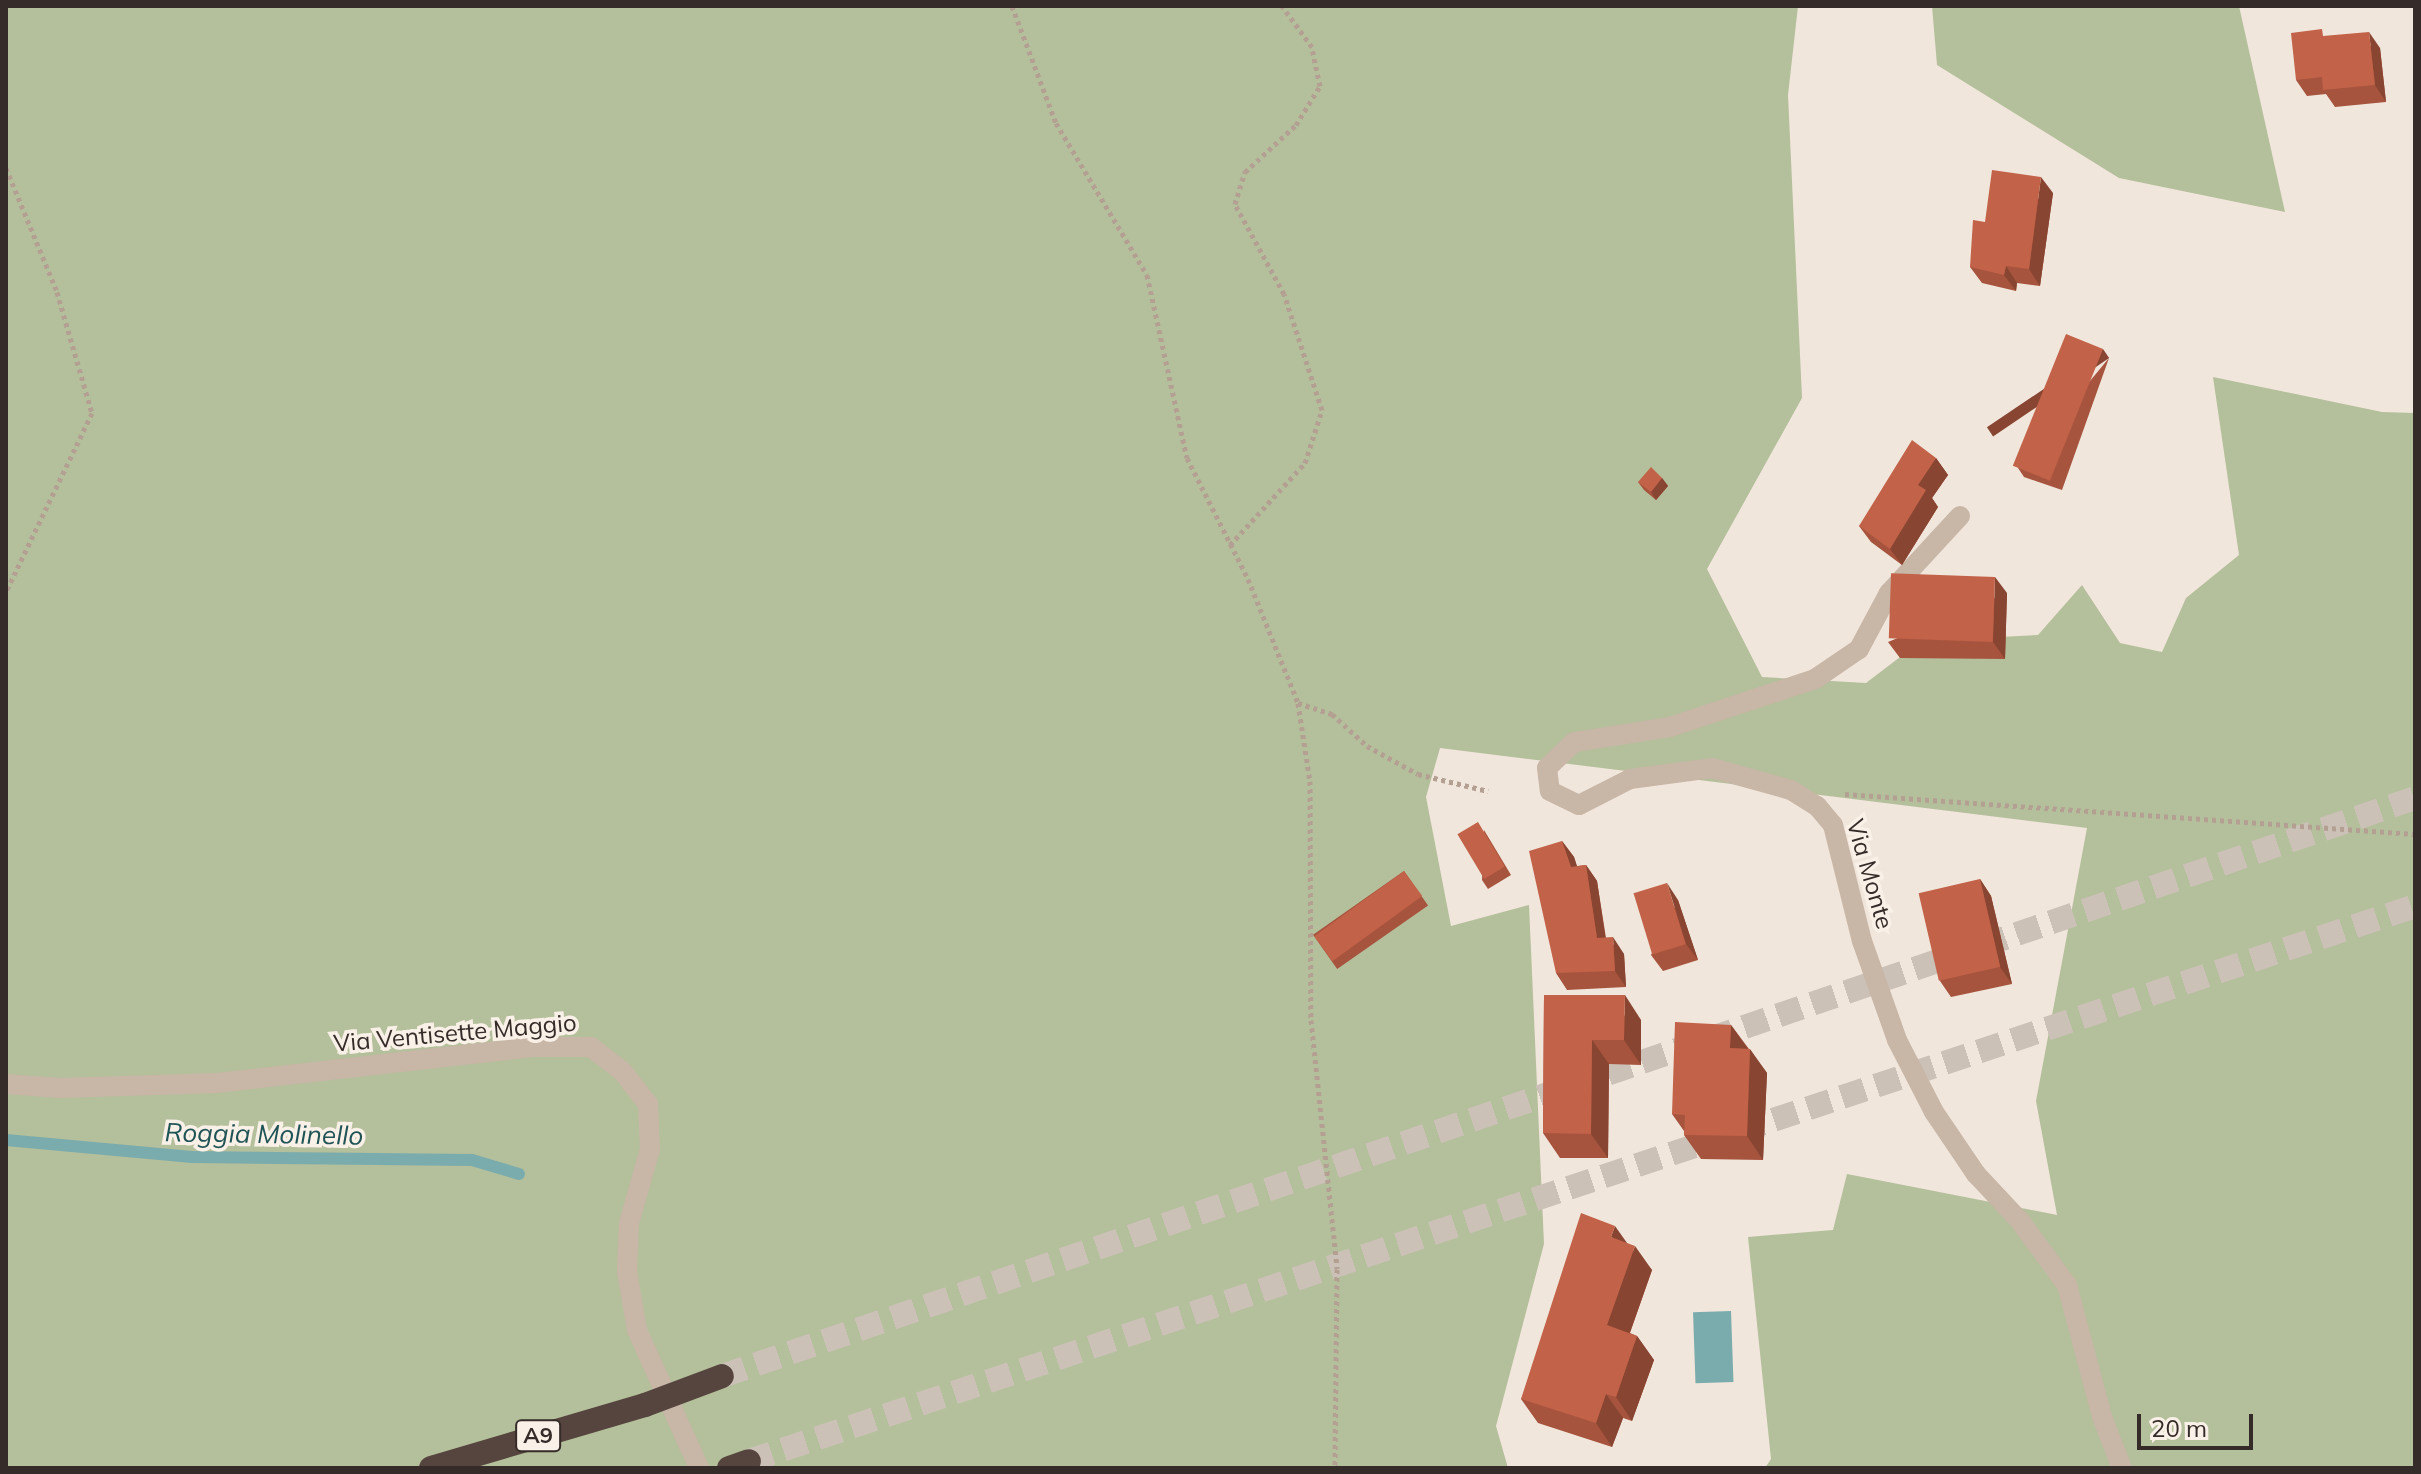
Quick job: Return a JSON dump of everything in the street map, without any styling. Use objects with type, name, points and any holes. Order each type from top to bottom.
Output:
[{"type":"highway","name":"A9","points":[[431,1468],[645,1405],[722,1376]]},
{"type":"street","name":"Via Monte","points":[[1960,516],[1889,593],[1859,649],[1815,679],[1670,727],[1574,742],[1547,768],[1550,791],[1579,805],[1630,779],[1712,768],[1791,790],[1817,806],[1833,825],[1877,983],[1897,1040],[1934,1112],[1976,1174],[2020,1221],[2067,1285],[2102,1417],[2122,1468]]},
{"type":"street","name":"Via Ventisette Maggio","points":[[6,1084],[61,1088],[217,1083],[534,1047],[591,1047],[623,1072],[648,1104],[650,1149],[629,1223],[627,1271],[637,1330],[699,1468]]},
{"type":"path","points":[[1012,6],[1056,123],[1147,275],[1187,458],[1230,545],[1298,703],[1310,781],[1311,1020],[1337,1269],[1335,1468]]},
{"type":"path","points":[[1230,545],[1305,463],[1322,410],[1284,294],[1235,204],[1245,172],[1296,125],[1320,86],[1312,47],[1282,6]]},
{"type":"path","points":[[6,168],[57,292],[92,413],[6,592]]},
{"type":"path","points":[[1298,703],[1332,714],[1367,746],[1418,774],[1488,791]]},
{"type":"path","points":[[1791,790],[2415,834]]},
{"type":"green space","points":[[6,6],[1798,6],[1788,95],[1802,398],[1707,569],[1762,677],[1866,683],[1921,641],[2038,635],[2082,585],[2120,643],[2162,652],[2186,598],[2239,555],[2213,377],[2382,412],[2415,413],[2415,1468],[1765,1468],[1771,1459],[1748,1237],[1833,1230],[1847,1174],[2057,1215],[2036,1101],[2087,828],[1440,748],[1426,797],[1451,926],[1529,905],[1544,1244],[1496,1426],[1508,1468],[6,1468]]},
{"type":"green space","points":[[1932,6],[2239,6],[2285,212],[2119,178],[1937,65]]},
{"type":"water","points":[[1731,1311],[1733,1382],[1696,1383],[1693,1312]]},
{"type":"building","points":[[2322,29],[2323,36],[2369,32],[2375,85],[2323,90],[2322,77],[2296,80],[2291,33]]},
{"type":"building","points":[[1992,170],[2041,177],[2029,269],[2006,266],[2004,275],[1970,267],[1973,220],[1985,222]]},
{"type":"building","points":[[2066,334],[2103,349],[2050,481],[2013,466]]},
{"type":"building","points":[[1912,440],[1936,458],[1918,485],[1926,490],[1890,549],[1859,526]]},
{"type":"building","points":[[1651,467],[1662,478],[1651,492],[1638,482]]},
{"type":"building","points":[[1891,573],[1995,577],[1993,642],[1889,638]]},
{"type":"building","points":[[1478,822],[1505,867],[1484,879],[1457,834]]},
{"type":"building","points":[[1562,841],[1571,867],[1586,865],[1597,938],[1613,937],[1615,971],[1556,973],[1529,851]]},
{"type":"building","points":[[1404,871],[1422,896],[1332,961],[1314,936]]},
{"type":"building","points":[[1980,879],[2000,967],[1939,981],[1919,893]]},
{"type":"building","points":[[1667,883],[1686,944],[1652,954],[1634,893]]},
{"type":"building","points":[[1544,995],[1625,995],[1624,1040],[1592,1040],[1591,1134],[1543,1133]]},
{"type":"building","points":[[1675,1022],[1731,1025],[1730,1048],[1750,1049],[1747,1136],[1684,1135],[1685,1115],[1672,1114]]},
{"type":"building","points":[[1581,1213],[1615,1226],[1611,1237],[1635,1246],[1607,1325],[1637,1336],[1616,1397],[1606,1394],[1596,1423],[1521,1399]]},
{"type":"waterway","name":"Roggia Molinello","points":[[6,1140],[192,1157],[472,1160],[519,1174]]},
{"type":"tunnel","points":[[722,1376],[2415,798]]},
{"type":"tunnel","points":[[749,1461],[2415,906]]}]
